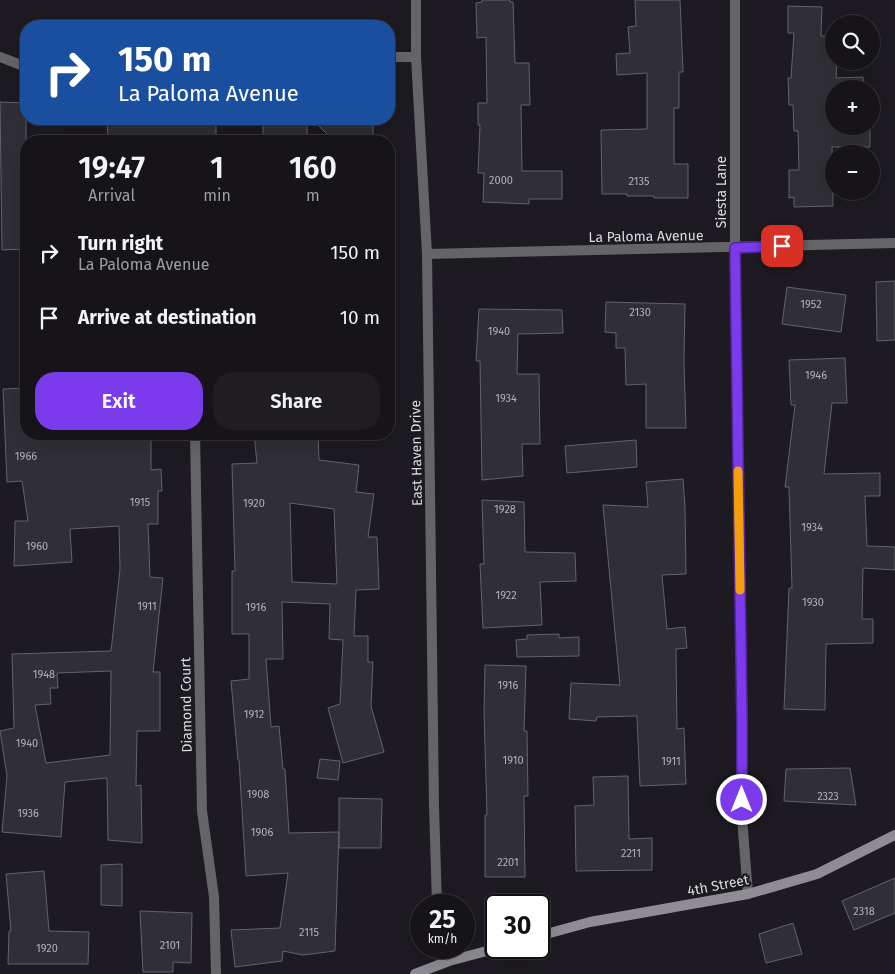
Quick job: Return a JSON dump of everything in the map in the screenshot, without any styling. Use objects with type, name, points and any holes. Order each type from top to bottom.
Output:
[{"type":"main road","name":"4th Street","points":[[550,933],[590,922],[748,894],[817,874],[895,836]]},
{"type":"main road","points":[[415,974],[449,961],[485,951]]},
{"type":"street","name":"East Haven Drive","points":[[416,0],[416,57],[427,254],[437,894]]},
{"type":"street","name":"Siesta Lane","points":[[735,0],[735,248],[742,818],[748,894]]},
{"type":"street","points":[[0,57],[20,65]]},
{"type":"street","points":[[395,58],[416,57]]},
{"type":"street","name":"La Paloma Avenue","points":[[427,254],[895,243]]},
{"type":"street","name":"Diamond Court","points":[[195,440],[202,811],[214,897],[216,974]]},
{"type":"building","points":[[482,0],[510,0],[510,2],[513,2],[515,63],[529,63],[530,105],[521,105],[522,171],[562,171],[562,199],[529,199],[529,204],[483,202],[484,173],[478,173],[480,125],[478,125],[478,103],[487,103],[486,37],[477,38],[476,3],[482,2]]},
{"type":"building","points":[[635,0],[680,0],[683,72],[679,72],[679,108],[674,108],[674,164],[688,164],[688,198],[654,198],[654,196],[602,194],[601,130],[647,129],[647,73],[617,75],[616,54],[630,53],[628,27],[636,26]]},
{"type":"building","points":[[788,6],[822,7],[821,36],[825,36],[825,70],[836,70],[836,78],[863,77],[863,80],[825,80],[825,135],[870,135],[870,145],[825,145],[825,200],[833,200],[833,206],[794,207],[794,197],[789,198],[789,170],[799,170],[798,131],[794,131],[793,105],[789,105],[788,78],[791,78],[794,33],[788,33]]},
{"type":"building","points":[[0,102],[20,103],[20,125],[26,125],[26,135],[20,135],[20,249],[2,250]]},
{"type":"building","points":[[107,125],[216,125],[216,135],[108,135]]},
{"type":"building","points":[[263,125],[307,125],[307,135],[263,135]]},
{"type":"building","points":[[318,125],[373,125],[373,135],[328,135]]},
{"type":"building","points":[[895,281],[895,340],[877,341],[876,282]]},
{"type":"building","points":[[787,287],[846,295],[841,332],[782,324]]},
{"type":"building","points":[[606,302],[685,304],[686,428],[646,428],[646,384],[626,385],[625,348],[616,348],[616,333],[605,332]]},
{"type":"building","points":[[479,309],[562,310],[563,333],[518,334],[517,374],[539,374],[540,444],[522,444],[523,476],[482,480],[480,361],[476,361]]},
{"type":"building","points":[[845,358],[847,403],[832,403],[824,474],[880,473],[880,496],[865,496],[867,546],[895,547],[895,570],[863,568],[862,619],[873,619],[873,643],[826,644],[825,710],[784,709],[789,588],[792,588],[789,487],[785,487],[795,405],[791,405],[789,360]]},
{"type":"building","points":[[20,388],[20,440],[151,440],[151,470],[161,469],[162,491],[158,491],[158,524],[148,524],[150,577],[163,578],[153,672],[160,672],[160,731],[137,731],[136,786],[141,785],[142,843],[108,840],[107,778],[65,782],[61,837],[2,832],[7,776],[0,731],[14,728],[12,654],[111,651],[120,569],[119,526],[70,529],[72,562],[14,566],[15,521],[28,521],[22,481],[7,482],[3,389]],"holes":[[[111,671],[110,755],[46,763],[35,705],[51,704],[50,688],[58,688],[57,673]]]},
{"type":"building","points":[[255,440],[318,440],[319,460],[359,465],[356,492],[374,494],[368,537],[377,537],[379,589],[356,590],[354,636],[368,636],[368,662],[373,662],[371,706],[384,752],[343,763],[328,708],[340,704],[343,640],[329,639],[330,604],[282,602],[283,659],[266,659],[271,727],[279,726],[283,769],[285,769],[289,833],[339,832],[335,951],[303,955],[283,951],[282,961],[235,967],[231,930],[280,928],[288,873],[246,876],[239,760],[231,681],[249,679],[249,634],[232,634],[232,571],[235,571],[232,464],[257,463]],"holes":[[[290,503],[334,509],[337,584],[292,582]]]},
{"type":"building","points":[[636,440],[637,467],[567,473],[565,446]]},
{"type":"building","points":[[683,479],[686,574],[662,575],[667,629],[685,627],[687,648],[676,649],[677,729],[684,728],[686,784],[640,786],[637,716],[597,717],[596,721],[569,719],[571,683],[620,685],[603,505],[648,507],[646,482]]},
{"type":"building","points":[[482,500],[524,502],[525,552],[575,553],[576,581],[540,582],[542,625],[483,628],[480,564],[484,564]]},
{"type":"building","points":[[559,634],[559,638],[579,637],[579,656],[517,657],[516,640],[527,639],[527,635]]},
{"type":"building","points":[[485,665],[526,666],[524,731],[527,731],[528,796],[524,796],[525,877],[485,877],[485,815],[487,815],[484,711]]},
{"type":"building","points":[[320,759],[340,761],[338,780],[317,778]]},
{"type":"building","points":[[850,768],[856,805],[784,801],[786,769]]},
{"type":"building","points":[[628,776],[629,839],[652,838],[652,870],[576,871],[575,806],[594,805],[593,777]]},
{"type":"building","points":[[339,798],[382,799],[381,848],[339,848]]},
{"type":"building","points":[[122,864],[122,906],[101,905],[101,865]]},
{"type":"building","points":[[44,871],[49,931],[89,932],[88,964],[8,964],[9,931],[11,931],[6,874]]},
{"type":"building","points":[[895,878],[895,913],[854,930],[842,901]]},
{"type":"building","points":[[140,911],[192,913],[191,963],[173,962],[173,972],[143,972]]},
{"type":"building","points":[[793,923],[802,954],[766,963],[759,934]]},
{"type":"slow traffic","points":[[738,471],[740,590]]},
{"type":"route","points":[[742,800],[735,248],[782,246]]}]
